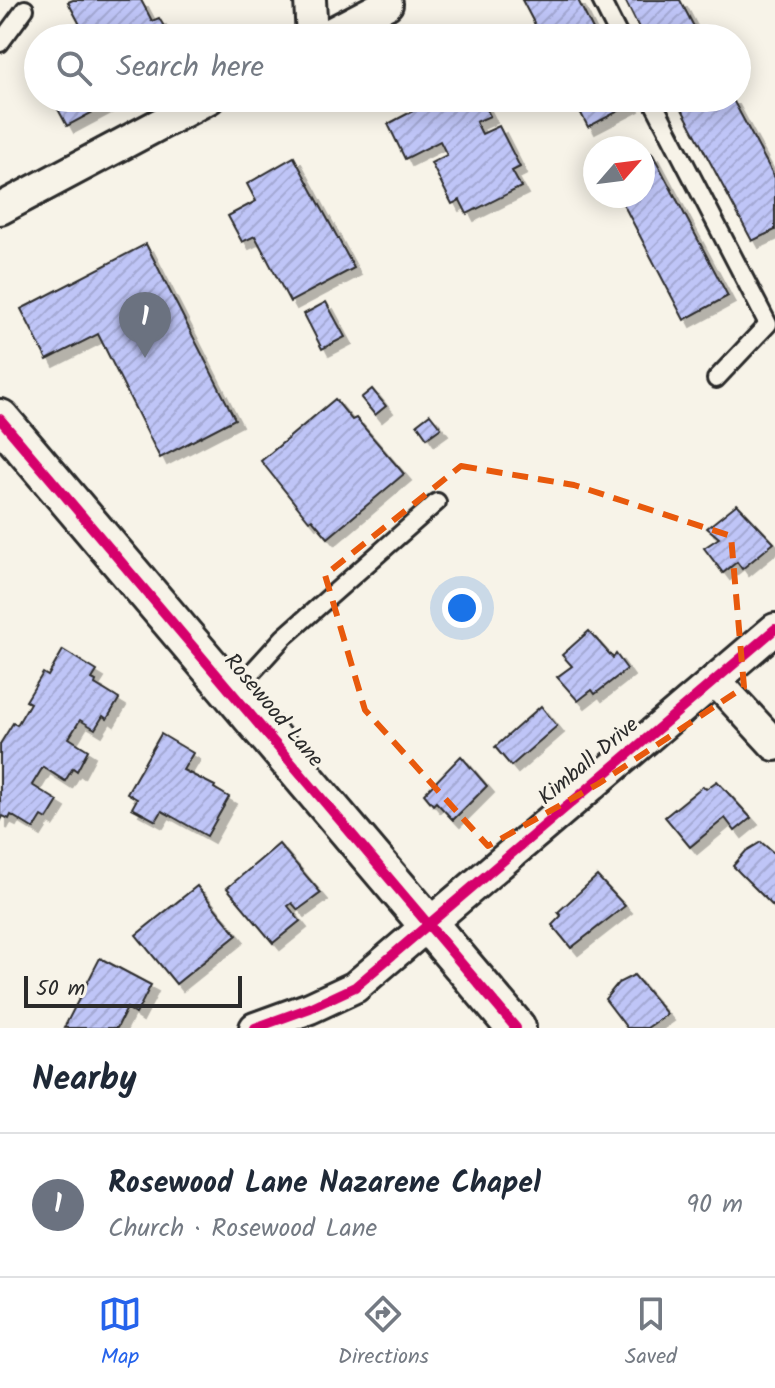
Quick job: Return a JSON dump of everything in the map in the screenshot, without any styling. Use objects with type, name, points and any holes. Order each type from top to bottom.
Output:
[{"type":"street","points":[[310,0],[311,24]]},
{"type":"street","points":[[349,24],[387,4]]},
{"type":"street","points":[[0,209],[183,112]]},
{"type":"street","name":"Rosewood Lane","points":[[0,419],[516,1028]]},
{"type":"street","name":"Kimball Drive","points":[[255,1028],[355,987],[775,629]]},
{"type":"street","points":[[715,680],[775,745]]},
{"type":"lane","points":[[601,0],[613,24]]},
{"type":"lane","points":[[0,43],[25,9]]},
{"type":"lane","points":[[659,112],[772,320],[716,379]]},
{"type":"lane","points":[[233,693],[284,637],[437,502]]},
{"type":"highlighted area","points":[[461,466],[574,485],[731,536],[744,687],[598,784],[488,846],[365,710],[325,575]]},
{"type":"building","points":[[141,0],[152,21],[159,18],[163,24],[80,24],[68,2]]},
{"type":"building","points":[[522,0],[578,0],[590,24],[535,24]]},
{"type":"building","points":[[625,0],[680,0],[693,24],[637,24]]},
{"type":"building","points":[[60,112],[93,112],[67,126]]},
{"type":"building","points":[[411,112],[488,112],[490,116],[476,122],[482,134],[499,126],[520,167],[512,171],[521,187],[467,214],[460,200],[452,204],[431,163],[447,155],[440,141],[405,159],[388,124]]},
{"type":"building","points":[[580,112],[617,112],[588,127]]},
{"type":"building","points":[[683,112],[740,112],[775,178],[775,230],[752,241]]},
{"type":"building","points":[[294,157],[354,268],[290,302],[255,236],[242,242],[228,216],[256,201],[247,184]]},
{"type":"building","points":[[655,159],[728,296],[684,320],[625,208],[655,208]]},
{"type":"building","points":[[146,244],[235,419],[160,458],[98,334],[47,360],[21,309]]},
{"type":"building","points":[[326,302],[345,337],[322,349],[304,314]]},
{"type":"building","points":[[372,389],[386,406],[375,415],[361,398]]},
{"type":"building","points":[[335,399],[352,420],[356,418],[404,474],[328,538],[312,519],[309,521],[261,461]]},
{"type":"building","points":[[430,414],[441,428],[427,438],[417,424]]},
{"type":"building","points":[[737,504],[774,543],[742,569],[737,562],[723,573],[704,548],[719,538],[707,528]]},
{"type":"building","points":[[589,631],[613,658],[616,654],[627,669],[595,694],[592,690],[578,701],[557,677],[572,666],[562,655]]},
{"type":"building","points":[[63,650],[97,671],[92,679],[96,681],[95,684],[119,699],[107,719],[103,716],[95,729],[80,720],[69,738],[88,750],[77,771],[73,768],[65,781],[43,767],[32,785],[58,801],[47,819],[42,816],[34,829],[11,815],[9,819],[3,816],[0,822],[0,744],[13,723],[17,725],[30,703],[26,701],[43,673],[48,676]]},
{"type":"building","points":[[541,706],[557,726],[511,766],[495,747]]},
{"type":"building","points":[[161,734],[193,753],[183,770],[229,797],[207,836],[162,811],[156,821],[132,808],[137,799],[127,793]]},
{"type":"building","points":[[461,756],[487,786],[453,820],[424,794]]},
{"type":"building","points":[[717,781],[751,818],[735,831],[725,818],[690,847],[665,817],[703,786],[706,789]]},
{"type":"building","points":[[761,842],[775,854],[775,908],[733,866],[746,851]]},
{"type":"building","points":[[279,844],[321,893],[298,910],[292,903],[288,906],[300,921],[273,943],[227,888]]},
{"type":"building","points":[[597,876],[625,906],[571,948],[552,925],[561,916],[558,912]]},
{"type":"building","points":[[197,886],[237,935],[176,984],[136,935]]},
{"type":"building","points":[[100,958],[151,985],[136,1014],[127,1008],[117,1028],[64,1028]]},
{"type":"building","points":[[634,975],[667,1014],[647,1028],[627,1028],[605,999],[618,983]]},
{"type":"cycle path","points":[[0,419],[516,1028]]},
{"type":"cycle path","points":[[255,1028],[355,987],[775,629]]},
{"type":"place","name":"Rosewood Lane Nazarene Chapel","points":[[145,358]]}]
